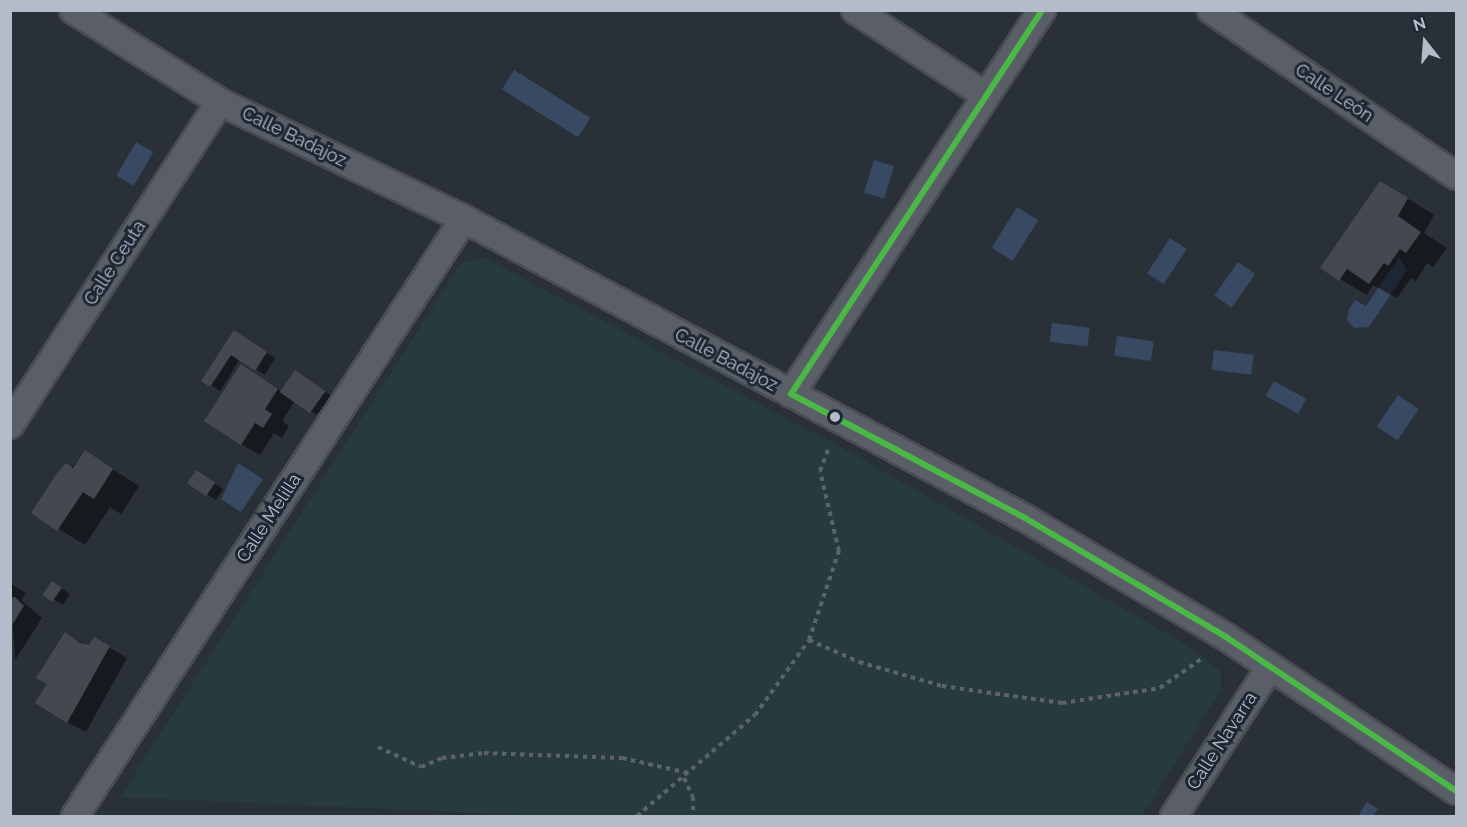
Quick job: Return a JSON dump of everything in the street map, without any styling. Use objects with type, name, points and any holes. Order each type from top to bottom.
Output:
[{"type":"street","name":"Calle Badajoz","points":[[73,10],[220,102],[464,219],[1024,518],[1226,638],[1456,791]]},
{"type":"street","points":[[855,10],[985,95]]},
{"type":"street","points":[[791,394],[1042,10]]},
{"type":"street","name":"Calle León","points":[[1211,10],[1456,176]]},
{"type":"street","name":"Calle Ceuta","points":[[10,425],[220,102]]},
{"type":"street","name":"Calle Melilla","points":[[75,816],[464,219]]},
{"type":"street","name":"Calle Navarra","points":[[1174,816],[1270,667]]},
{"type":"path","points":[[637,816],[684,778],[754,715],[809,640],[839,551],[820,471],[839,421]]},
{"type":"path","points":[[809,640],[859,662],[942,686],[1062,703],[1160,688],[1226,638]]},
{"type":"path","points":[[378,747],[421,767],[442,758],[484,753],[622,758],[689,773]]},
{"type":"path","points":[[684,778],[693,797],[693,816]]},
{"type":"green space","points":[[485,258],[846,450],[1192,648],[1221,672],[1221,690],[1142,816],[549,816],[120,797],[461,263]]},
{"type":"water","points":[[514,70],[590,118],[578,137],[502,90]]},
{"type":"water","points":[[136,142],[153,152],[134,186],[116,176]]},
{"type":"water","points":[[874,160],[894,166],[884,199],[864,193]]},
{"type":"water","points":[[1017,207],[1038,220],[1013,261],[992,248]]},
{"type":"water","points":[[1170,238],[1187,249],[1164,284],[1147,273]]},
{"type":"water","points":[[1399,257],[1407,270],[1369,327],[1354,328],[1347,320],[1349,309],[1355,300],[1366,306]]},
{"type":"water","points":[[1238,262],[1255,274],[1232,308],[1214,296]]},
{"type":"water","points":[[1052,323],[1090,328],[1087,346],[1050,342]]},
{"type":"water","points":[[1117,336],[1154,341],[1151,361],[1114,356]]},
{"type":"water","points":[[1214,350],[1254,355],[1251,375],[1212,370]]},
{"type":"water","points":[[1274,381],[1306,399],[1298,414],[1266,396]]},
{"type":"water","points":[[1398,395],[1419,409],[1397,440],[1377,427]]},
{"type":"water","points":[[238,463],[263,479],[241,512],[221,499]]},
{"type":"water","points":[[1367,802],[1378,809],[1373,816],[1358,816]]},
{"type":"building","points":[[1380,181],[1408,198],[1398,216],[1421,232],[1406,253],[1400,249],[1388,266],[1384,263],[1369,284],[1347,269],[1339,281],[1320,268]]},
{"type":"building","points":[[234,330],[267,352],[255,371],[231,355],[210,387],[201,381]]},
{"type":"building","points":[[241,364],[278,389],[265,409],[272,414],[263,428],[255,423],[241,445],[204,421]]},
{"type":"building","points":[[295,370],[325,391],[310,413],[280,392]]},
{"type":"building","points":[[85,450],[113,469],[94,499],[83,492],[57,531],[31,513],[57,473],[66,463],[73,468]]},
{"type":"building","points":[[196,470],[215,483],[206,496],[187,483]]},
{"type":"building","points":[[52,581],[62,588],[52,602],[42,595]]},
{"type":"building","points":[[15,597],[24,606],[10,628],[10,598]]},
{"type":"building","points":[[65,632],[80,643],[89,645],[94,637],[110,646],[67,723],[35,703],[47,684],[36,678]]},
{"type":"transit line","points":[[791,394],[1042,10]]},
{"type":"transit line","points":[[791,394],[1025,518],[1226,637],[1456,791]]}]
